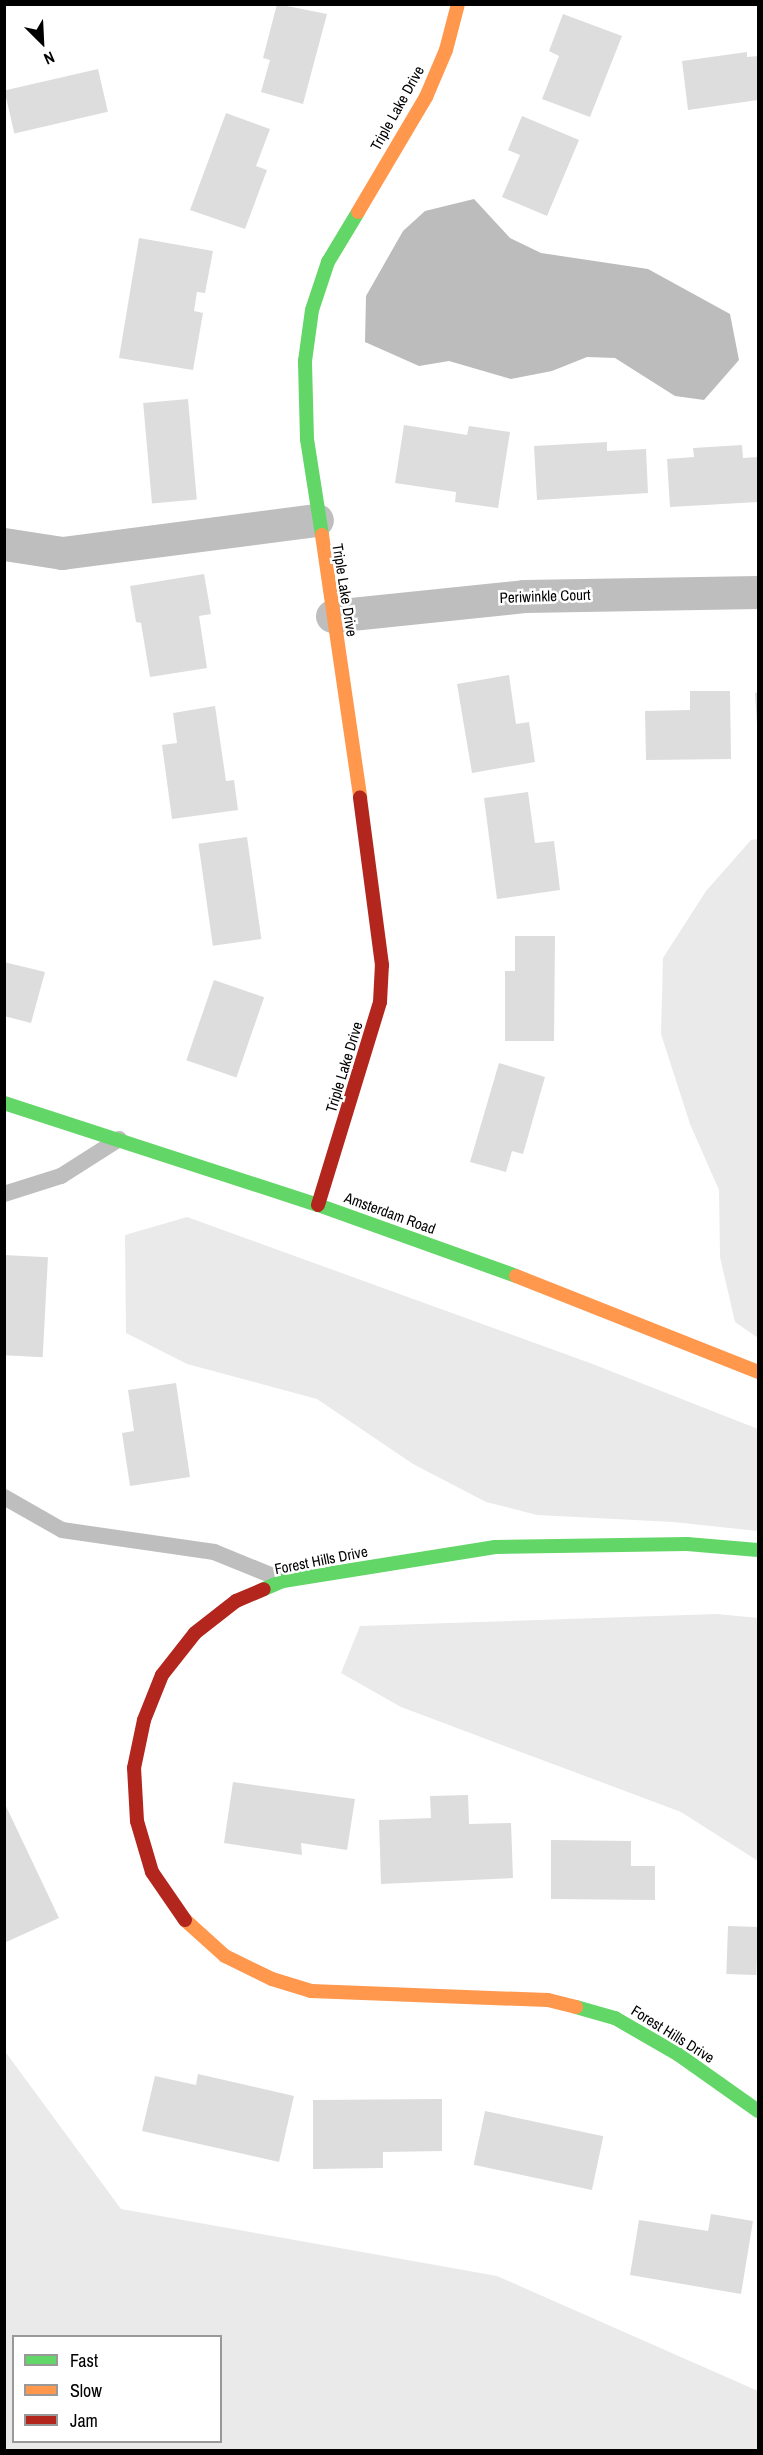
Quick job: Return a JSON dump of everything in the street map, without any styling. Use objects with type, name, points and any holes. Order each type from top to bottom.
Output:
[{"type":"street","name":"Triple Lake Drive","points":[[318,1204],[368,1051],[380,1002],[382,965],[317,520],[307,439],[304,362],[312,310],[328,262],[346,226],[426,97],[447,50],[458,4]]},
{"type":"street","points":[[4,544],[62,553],[317,520]]},
{"type":"street","name":"Periwinkle Court","points":[[332,616],[524,596],[759,592]]},
{"type":"street","name":"Amsterdam Road","points":[[4,1103],[121,1138],[318,1204],[604,1308],[759,1372]]},
{"type":"street","name":"Forest Hills Drive","points":[[759,1550],[687,1544],[495,1547],[283,1581],[236,1601],[195,1634],[162,1675],[144,1720],[134,1768],[137,1821],[152,1872],[187,1923],[225,1956],[272,1978],[311,1991],[548,2001],[615,2018],[679,2055],[759,2111]]},
{"type":"lane","points":[[4,1194],[61,1176],[121,1138]]},
{"type":"lane","points":[[4,1497],[62,1530],[214,1552],[283,1581]]},
{"type":"shaded area","points":[[474,199],[510,238],[541,253],[648,269],[730,314],[739,360],[704,400],[675,396],[615,358],[587,357],[552,371],[511,379],[449,361],[419,366],[365,342],[366,296],[403,231],[425,211]]},
{"type":"shaded area","points":[[758,839],[758,1338],[735,1322],[720,1257],[719,1190],[690,1124],[661,1034],[663,958],[706,891],[751,840]]},
{"type":"shaded area","points":[[187,1217],[590,1363],[758,1429],[758,1531],[673,1522],[537,1515],[486,1502],[413,1464],[317,1399],[187,1364],[126,1333],[125,1235]]},
{"type":"shaded area","points":[[717,1614],[758,1618],[758,1861],[681,1812],[401,1707],[341,1673],[360,1626]]},
{"type":"shaded area","points":[[4,2050],[121,2209],[497,2276],[758,2391],[758,2450],[5,2450]]},
{"type":"building","points":[[277,4],[327,14],[303,104],[261,92],[270,60],[263,58]]},
{"type":"building","points":[[563,14],[622,36],[590,117],[542,99],[559,56],[549,51]]},
{"type":"building","points":[[747,52],[747,57],[758,56],[758,100],[688,110],[682,61]]},
{"type":"building","points":[[98,69],[108,112],[14,133],[4,91]]},
{"type":"building","points":[[226,113],[270,129],[256,166],[267,170],[245,229],[190,210]]},
{"type":"building","points":[[522,116],[579,140],[547,216],[502,197],[520,155],[508,150]]},
{"type":"building","points":[[139,238],[213,251],[205,293],[197,292],[194,311],[203,313],[193,370],[119,358]]},
{"type":"building","points":[[188,399],[197,500],[152,504],[143,403]]},
{"type":"building","points":[[404,425],[467,435],[469,426],[510,432],[498,508],[455,502],[456,492],[395,483]]},
{"type":"building","points":[[607,442],[607,451],[646,449],[648,493],[537,500],[534,446]]},
{"type":"building","points":[[742,445],[743,458],[758,457],[758,502],[670,507],[667,459],[694,457],[693,448]]},
{"type":"building","points":[[204,574],[211,614],[199,616],[207,668],[150,677],[141,623],[136,622],[130,586]]},
{"type":"building","points":[[509,675],[516,724],[529,722],[535,762],[472,773],[457,684]]},
{"type":"building","points":[[690,691],[730,691],[731,759],[646,760],[645,711],[690,710]]},
{"type":"building","points":[[758,692],[758,725],[757,725],[755,693]]},
{"type":"building","points":[[215,706],[226,781],[234,780],[238,810],[172,819],[162,745],[177,743],[173,713]]},
{"type":"building","points":[[528,792],[535,843],[554,841],[560,890],[497,899],[484,798]]},
{"type":"building","points":[[247,837],[261,939],[213,946],[198,844]]},
{"type":"building","points":[[515,936],[555,936],[554,1041],[505,1041],[505,971],[515,971]]},
{"type":"building","points":[[4,962],[45,972],[31,1023],[4,1016]]},
{"type":"building","points":[[214,980],[264,997],[236,1078],[186,1060]]},
{"type":"building","points":[[499,1063],[545,1077],[523,1154],[512,1151],[506,1172],[470,1162]]},
{"type":"building","points":[[4,1255],[48,1257],[43,1357],[4,1355]]},
{"type":"building","points":[[176,1383],[190,1477],[130,1486],[122,1433],[134,1431],[128,1390]]},
{"type":"building","points":[[233,1782],[355,1799],[347,1850],[301,1843],[302,1855],[224,1843]]},
{"type":"building","points":[[468,1795],[469,1824],[511,1823],[513,1878],[381,1884],[379,1820],[431,1818],[430,1796]]},
{"type":"building","points":[[4,1802],[59,1918],[4,1943]]},
{"type":"building","points":[[551,1840],[631,1841],[631,1866],[655,1866],[655,1900],[551,1899]]},
{"type":"building","points":[[728,1926],[758,1927],[756,1975],[726,1974]]},
{"type":"building","points":[[198,2074],[294,2096],[279,2162],[142,2131],[155,2076],[196,2085]]},
{"type":"building","points":[[442,2099],[442,2151],[383,2152],[383,2168],[313,2169],[313,2100]]},
{"type":"building","points":[[485,2111],[603,2136],[592,2190],[474,2165]]},
{"type":"building","points":[[711,2214],[753,2221],[741,2294],[630,2275],[639,2220],[708,2231]]},
{"type":"traffic: fast","points":[[322,535],[307,439],[305,361],[312,310],[328,262],[358,212]]},
{"type":"traffic: fast","points":[[4,1103],[318,1205],[516,1276]]},
{"type":"traffic: fast","points":[[264,1589],[283,1581],[495,1547],[687,1544],[758,1550]]},
{"type":"traffic: fast","points":[[576,2007],[615,2018],[679,2055],[758,2111]]},
{"type":"traffic: slow","points":[[358,212],[426,97],[446,50],[458,4]]},
{"type":"traffic: slow","points":[[322,535],[360,797]]},
{"type":"traffic: slow","points":[[516,1276],[758,1372]]},
{"type":"traffic: slow","points":[[185,1920],[225,1956],[272,1979],[311,1991],[548,2000],[576,2007]]},
{"type":"traffic: jam","points":[[318,1205],[380,1002],[382,965],[360,797]]},
{"type":"traffic: jam","points":[[185,1920],[152,1872],[137,1821],[134,1768],[144,1720],[162,1675],[195,1633],[236,1601],[264,1589]]}]
